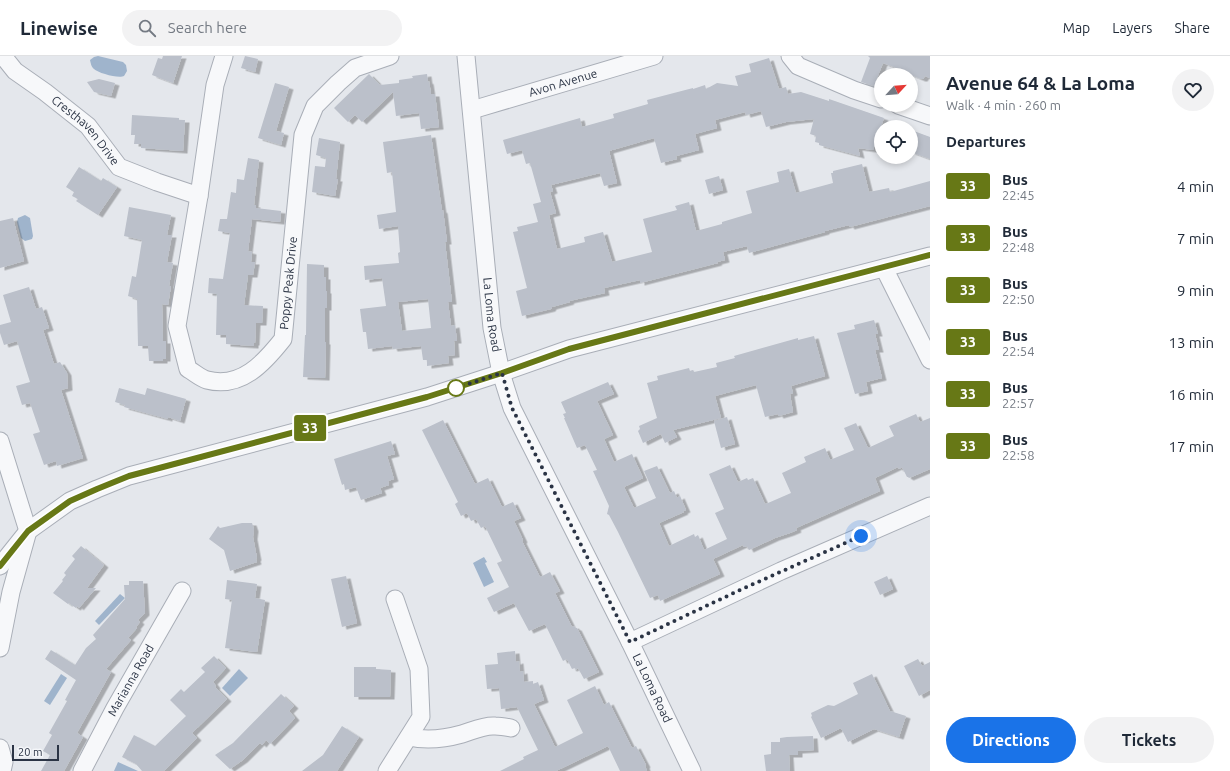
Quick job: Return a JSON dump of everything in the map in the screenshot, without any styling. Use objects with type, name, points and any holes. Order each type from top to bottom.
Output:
[{"type":"street","name":"Cresthaven Drive","points":[[3,56],[15,71],[45,92],[88,126],[119,167],[199,196]]},
{"type":"street","name":"Poppy Peak Drive","points":[[224,56],[215,85],[199,196],[177,326],[188,369],[206,380],[227,382],[248,374],[269,357],[283,339],[303,135],[315,106],[355,68],[390,56]]},
{"type":"street","name":"La Loma Road","points":[[466,56],[492,328],[502,373],[512,408],[630,642],[692,771]]},
{"type":"street","name":"Avon Avenue","points":[[472,110],[654,56]]},
{"type":"street","points":[[790,56],[798,66],[854,90],[874,97]]},
{"type":"street","points":[[918,112],[930,116]]},
{"type":"street","points":[[0,566],[28,531],[70,501],[129,476],[427,397],[502,373],[569,349],[930,256]]},
{"type":"street","points":[[884,268],[930,360]]},
{"type":"street","points":[[0,441],[28,531],[11,592],[0,648]]},
{"type":"street","points":[[630,642],[781,571],[930,506]]},
{"type":"street","name":"Marianna Road","points":[[82,771],[115,708],[182,591]]},
{"type":"street","points":[[387,771],[421,717],[419,669],[396,599]]},
{"type":"street","points":[[409,737],[422,740],[434,739],[459,735],[483,727],[495,726],[511,728]]},
{"type":"street","points":[[0,748],[4,762],[2,771]]},
{"type":"water","points":[[98,56],[123,62],[126,65],[127,71],[124,76],[118,77],[109,75],[94,69],[90,60]]},
{"type":"water","points":[[25,215],[30,218],[33,236],[32,239],[25,241],[21,238],[17,222],[18,218]]},
{"type":"water","points":[[484,557],[487,562],[485,563],[494,582],[484,587],[473,563]]},
{"type":"water","points":[[120,594],[125,598],[99,625],[95,621]]},
{"type":"water","points":[[239,669],[248,678],[230,696],[222,688]]},
{"type":"water","points":[[61,674],[67,678],[50,705],[44,701]]},
{"type":"water","points":[[118,762],[138,771],[114,771]]},
{"type":"building","points":[[163,56],[182,56],[173,83],[152,75],[158,58],[162,59]]},
{"type":"building","points":[[245,56],[258,59],[255,72],[241,68]]},
{"type":"building","points":[[868,56],[930,56],[930,78],[925,76],[923,79],[918,78],[918,68],[897,68],[883,63],[881,68],[874,68],[874,86],[861,82],[870,58]]},
{"type":"building","points":[[769,58],[779,89],[786,87],[788,94],[801,92],[829,101],[829,99],[884,118],[883,120],[874,120],[873,150],[858,148],[860,156],[819,145],[819,143],[815,142],[816,136],[810,134],[814,119],[786,122],[766,127],[761,111],[746,115],[745,112],[715,120],[717,128],[695,134],[699,150],[676,156],[677,159],[661,163],[654,138],[609,151],[617,183],[604,186],[600,173],[551,185],[553,191],[550,192],[556,213],[549,215],[557,249],[585,242],[584,237],[603,232],[612,262],[652,252],[643,219],[677,210],[675,206],[689,202],[696,231],[722,224],[722,222],[752,213],[746,191],[779,182],[777,172],[789,169],[796,193],[833,183],[831,173],[833,173],[833,171],[862,164],[869,192],[889,188],[890,192],[930,181],[930,206],[850,227],[849,225],[825,231],[749,253],[747,246],[723,252],[725,260],[717,262],[718,263],[640,283],[640,280],[604,288],[605,293],[569,301],[570,302],[552,307],[551,309],[522,316],[516,291],[527,288],[513,232],[518,231],[517,227],[538,222],[533,204],[541,202],[530,163],[526,164],[522,150],[507,154],[503,140],[580,118],[582,127],[614,118],[613,114],[648,104],[647,100],[705,85],[706,89],[717,83],[738,86],[735,76],[751,72],[749,64]]},
{"type":"building","points":[[369,74],[380,85],[399,83],[399,80],[427,74],[431,94],[435,94],[439,127],[421,129],[419,113],[396,116],[393,92],[362,122],[355,115],[348,122],[334,108]]},
{"type":"building","points":[[99,79],[115,83],[111,96],[94,92],[87,82]]},
{"type":"building","points":[[275,83],[289,87],[276,131],[284,133],[281,145],[258,138]]},
{"type":"building","points":[[132,115],[179,118],[179,120],[185,120],[183,151],[141,148],[141,144],[134,144],[135,135],[131,135]]},
{"type":"building","points":[[918,133],[930,137],[930,159],[918,155]]},
{"type":"building","points":[[431,135],[447,242],[445,242],[452,302],[448,302],[451,326],[455,325],[457,341],[454,341],[455,355],[448,356],[449,363],[427,366],[427,360],[423,360],[421,346],[393,349],[392,346],[368,349],[366,332],[363,332],[360,309],[386,306],[382,278],[365,280],[364,266],[399,263],[398,253],[400,252],[398,226],[379,229],[377,215],[396,212],[392,172],[387,173],[383,142]],"holes":[[[428,299],[431,328],[402,331],[398,302]]]},
{"type":"building","points":[[319,138],[340,142],[336,179],[338,179],[335,196],[312,192],[315,166],[325,167],[326,158],[316,155]]},
{"type":"building","points":[[248,158],[259,160],[254,205],[256,205],[256,208],[281,211],[280,222],[252,219],[248,251],[252,252],[251,262],[255,262],[253,275],[248,275],[244,305],[263,306],[262,323],[256,323],[254,346],[226,344],[226,335],[216,335],[217,294],[208,293],[209,278],[223,279],[230,233],[218,231],[220,219],[227,219],[231,192],[236,193],[237,179],[244,180]]},
{"type":"building","points":[[79,167],[101,181],[103,178],[117,187],[98,215],[76,201],[78,199],[72,196],[74,192],[66,187]]},
{"type":"building","points":[[719,176],[723,190],[709,194],[705,180]]},
{"type":"building","points":[[129,207],[171,215],[167,235],[172,235],[167,262],[173,263],[169,286],[171,286],[168,305],[162,304],[163,341],[166,341],[166,359],[163,359],[163,361],[149,361],[148,346],[138,346],[137,299],[128,296],[132,276],[136,277],[142,240],[124,236]]},
{"type":"building","points":[[13,218],[24,261],[0,268],[0,221]]},
{"type":"building","points":[[307,264],[324,265],[324,277],[326,277],[327,308],[325,308],[325,378],[303,377],[306,335]]},
{"type":"building","points":[[29,287],[36,309],[42,307],[49,328],[43,330],[54,364],[60,362],[67,373],[68,388],[61,390],[83,458],[57,466],[56,461],[44,465],[33,434],[40,432],[30,403],[22,405],[16,386],[30,382],[17,341],[4,345],[0,333],[0,325],[11,322],[3,295]]},
{"type":"building","points":[[874,320],[878,334],[875,334],[879,350],[875,350],[882,378],[866,382],[868,391],[855,394],[837,333],[855,329],[854,325]]},
{"type":"building","points":[[814,336],[825,376],[791,386],[793,393],[790,394],[793,412],[779,416],[778,414],[765,417],[756,385],[715,396],[721,418],[673,430],[677,437],[665,443],[661,434],[643,443],[638,431],[640,429],[639,426],[657,418],[647,383],[658,380],[657,376],[689,368],[690,371],[693,370],[694,372],[717,367],[716,363],[735,358],[734,356],[798,338],[798,340]]},
{"type":"building","points":[[608,382],[614,394],[597,401],[613,435],[604,439],[614,462],[632,454],[643,478],[624,487],[634,508],[656,498],[644,471],[657,466],[670,493],[674,491],[677,498],[680,496],[686,510],[659,523],[669,546],[694,534],[695,537],[698,535],[704,550],[727,539],[715,513],[724,509],[709,474],[730,465],[738,482],[747,478],[748,480],[753,478],[765,504],[768,503],[791,493],[782,473],[806,462],[804,457],[825,448],[830,460],[854,450],[844,428],[856,423],[868,448],[894,436],[889,426],[916,414],[920,422],[930,418],[930,469],[909,478],[902,467],[899,469],[898,467],[875,478],[880,491],[796,528],[797,530],[749,550],[747,546],[744,547],[743,545],[713,559],[720,574],[660,601],[658,595],[650,598],[618,532],[607,514],[609,506],[593,471],[597,470],[585,445],[577,448],[563,414],[566,413],[561,402]]},
{"type":"building","points":[[119,388],[145,395],[147,388],[186,399],[180,421],[124,407],[125,405],[115,402]]},
{"type":"building","points":[[727,417],[735,444],[721,448],[714,421]]},
{"type":"building","points":[[443,420],[475,484],[488,478],[502,507],[513,502],[521,518],[514,521],[540,577],[550,572],[560,591],[555,593],[572,627],[574,626],[577,628],[599,672],[584,679],[578,668],[576,670],[575,668],[572,669],[567,659],[563,661],[545,624],[529,631],[514,603],[494,612],[487,598],[509,587],[497,563],[502,561],[485,526],[481,528],[476,519],[471,521],[467,513],[461,516],[455,504],[458,502],[422,430]]},
{"type":"building","points":[[391,441],[395,454],[387,456],[394,479],[388,481],[389,485],[380,488],[382,493],[361,500],[356,487],[345,490],[334,459]]},
{"type":"building","points":[[242,523],[252,523],[254,529],[253,537],[257,562],[230,571],[224,550],[209,539],[218,526],[220,528]]},
{"type":"building","points":[[81,546],[104,565],[87,588],[96,588],[79,608],[78,606],[76,608],[53,593],[63,581],[62,580],[66,575],[64,573],[75,559],[72,556]]},
{"type":"building","points":[[346,576],[357,623],[342,627],[331,579]]},
{"type":"building","points":[[887,576],[893,589],[880,595],[874,582]]},
{"type":"building","points":[[227,580],[257,584],[255,598],[265,600],[257,652],[225,648],[232,600],[225,599]]},
{"type":"building","points":[[129,581],[143,581],[145,613],[138,620],[140,622],[136,627],[137,628],[128,638],[131,640],[106,669],[111,672],[77,733],[83,737],[64,771],[41,771],[50,755],[43,751],[52,735],[49,733],[67,701],[65,700],[76,680],[45,659],[51,650],[75,665],[86,648],[96,639],[93,635],[125,599],[124,585],[129,585]]},
{"type":"building","points":[[515,651],[516,662],[519,661],[520,672],[523,671],[524,682],[533,681],[533,684],[538,682],[544,700],[534,704],[555,747],[583,733],[567,700],[595,686],[604,705],[609,702],[632,748],[636,746],[646,765],[647,771],[620,771],[608,746],[556,771],[500,771],[538,750],[517,707],[501,709],[499,688],[487,689],[485,665],[498,664],[497,653]]},
{"type":"building","points":[[214,656],[226,668],[213,682],[216,686],[215,687],[227,699],[192,733],[197,738],[164,771],[142,771],[136,764],[122,757],[134,735],[155,746],[186,716],[170,700],[181,689],[184,692],[205,672],[201,668]]},
{"type":"building","points":[[918,659],[922,666],[930,662],[930,690],[919,696],[904,666]]},
{"type":"building","points":[[354,667],[376,667],[376,669],[391,670],[390,697],[354,697]]},
{"type":"building","points":[[872,674],[890,711],[906,716],[899,737],[874,729],[848,742],[841,728],[821,738],[811,717],[811,713],[828,705],[834,706],[858,694],[853,683]]},
{"type":"building","points":[[281,694],[294,706],[289,711],[295,718],[270,744],[266,740],[262,745],[260,743],[243,760],[230,769],[215,755],[233,743]]},
{"type":"building","points":[[342,726],[359,737],[337,771],[302,771],[323,755]]},
{"type":"building","points":[[813,736],[814,750],[798,751],[798,755],[789,755],[790,771],[766,771],[764,755],[771,754],[771,742],[780,742],[780,738],[787,737]]},
{"type":"bus line","name":"33","points":[[0,566],[28,531],[70,501],[129,476],[427,397],[502,373],[569,349],[930,255]]},
{"type":"route","points":[[456,388],[502,373],[512,408],[630,642],[740,590],[861,536]]}]
